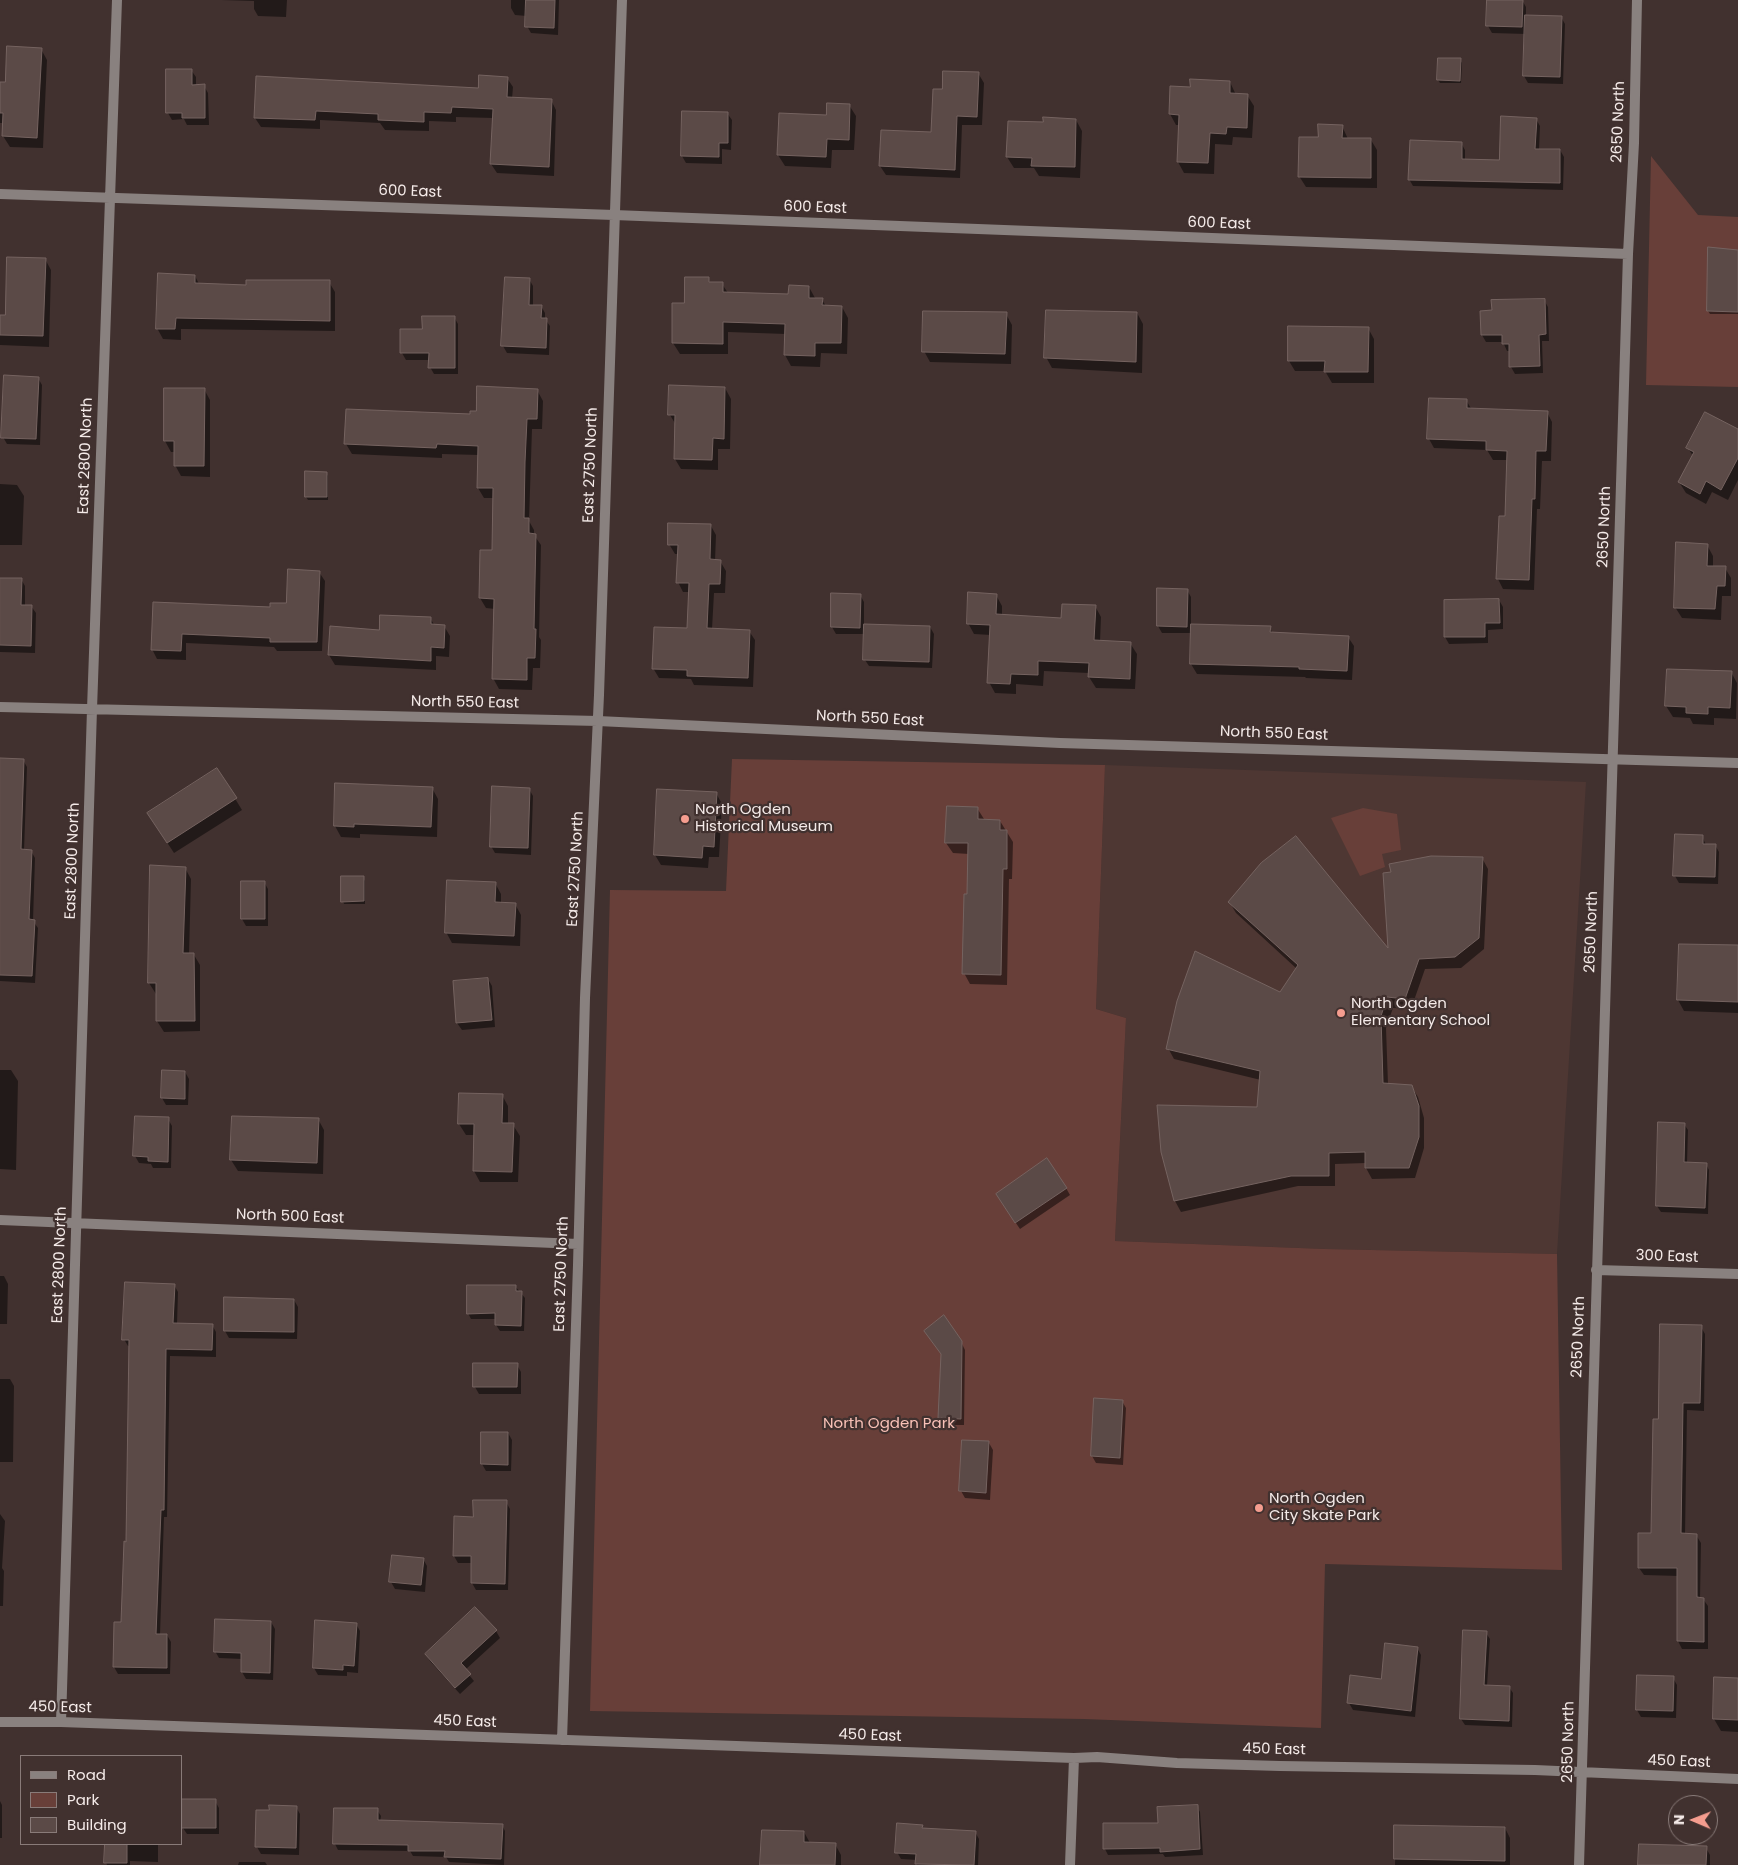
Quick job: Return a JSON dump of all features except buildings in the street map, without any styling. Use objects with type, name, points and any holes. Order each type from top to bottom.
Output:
[{"type":"street","name":"East 2800 North","points":[[61,1722],[92,709],[117,0]]},
{"type":"street","name":"East 2750 North","points":[[562,1740],[585,988],[598,721],[622,0]]},
{"type":"street","name":"2650 North","points":[[1579,1865],[1596,1270],[1628,254],[1634,143],[1637,0]]},
{"type":"street","name":"600 East","points":[[0,194],[110,196],[614,214],[1628,254]]},
{"type":"street","name":"North 550 East","points":[[0,707],[598,721],[1070,744],[1738,763]]},
{"type":"street","name":"North 500 East","points":[[0,1220],[578,1244]]},
{"type":"street","name":"300 East","points":[[1596,1270],[1738,1274]]},
{"type":"street","name":"450 East","points":[[0,1722],[61,1722],[1074,1758],[1097,1757],[1196,1763],[1524,1770],[1738,1779]]},
{"type":"street","points":[[1070,1865],[1074,1758]]},
{"type":"shaded area","name":"North Ogden Elementary School","points":[[1105,765],[1586,782],[1557,1254],[1325,1249],[1115,1241],[1126,1018],[1096,1009]]},
{"type":"green space","points":[[1651,156],[1698,215],[1738,217],[1738,387],[1646,385]]},
{"type":"green space","name":"North Ogden Park","points":[[732,759],[1105,765],[1096,1009],[1126,1018],[1115,1241],[1325,1249],[1557,1254],[1562,1570],[1325,1564],[1321,1728],[1084,1719],[590,1711],[610,890],[726,891]]},
{"type":"green space","points":[[1363,808],[1397,814],[1401,850],[1382,854],[1385,867],[1360,876],[1331,818]]},
{"type":"place","name":"North Ogden Historical Museum","points":[[685,819]]},
{"type":"place","name":"North Ogden Elementary School","points":[[1341,1013]]},
{"type":"place","name":"North Ogden City Skate Park","points":[[1259,1508]]}]
